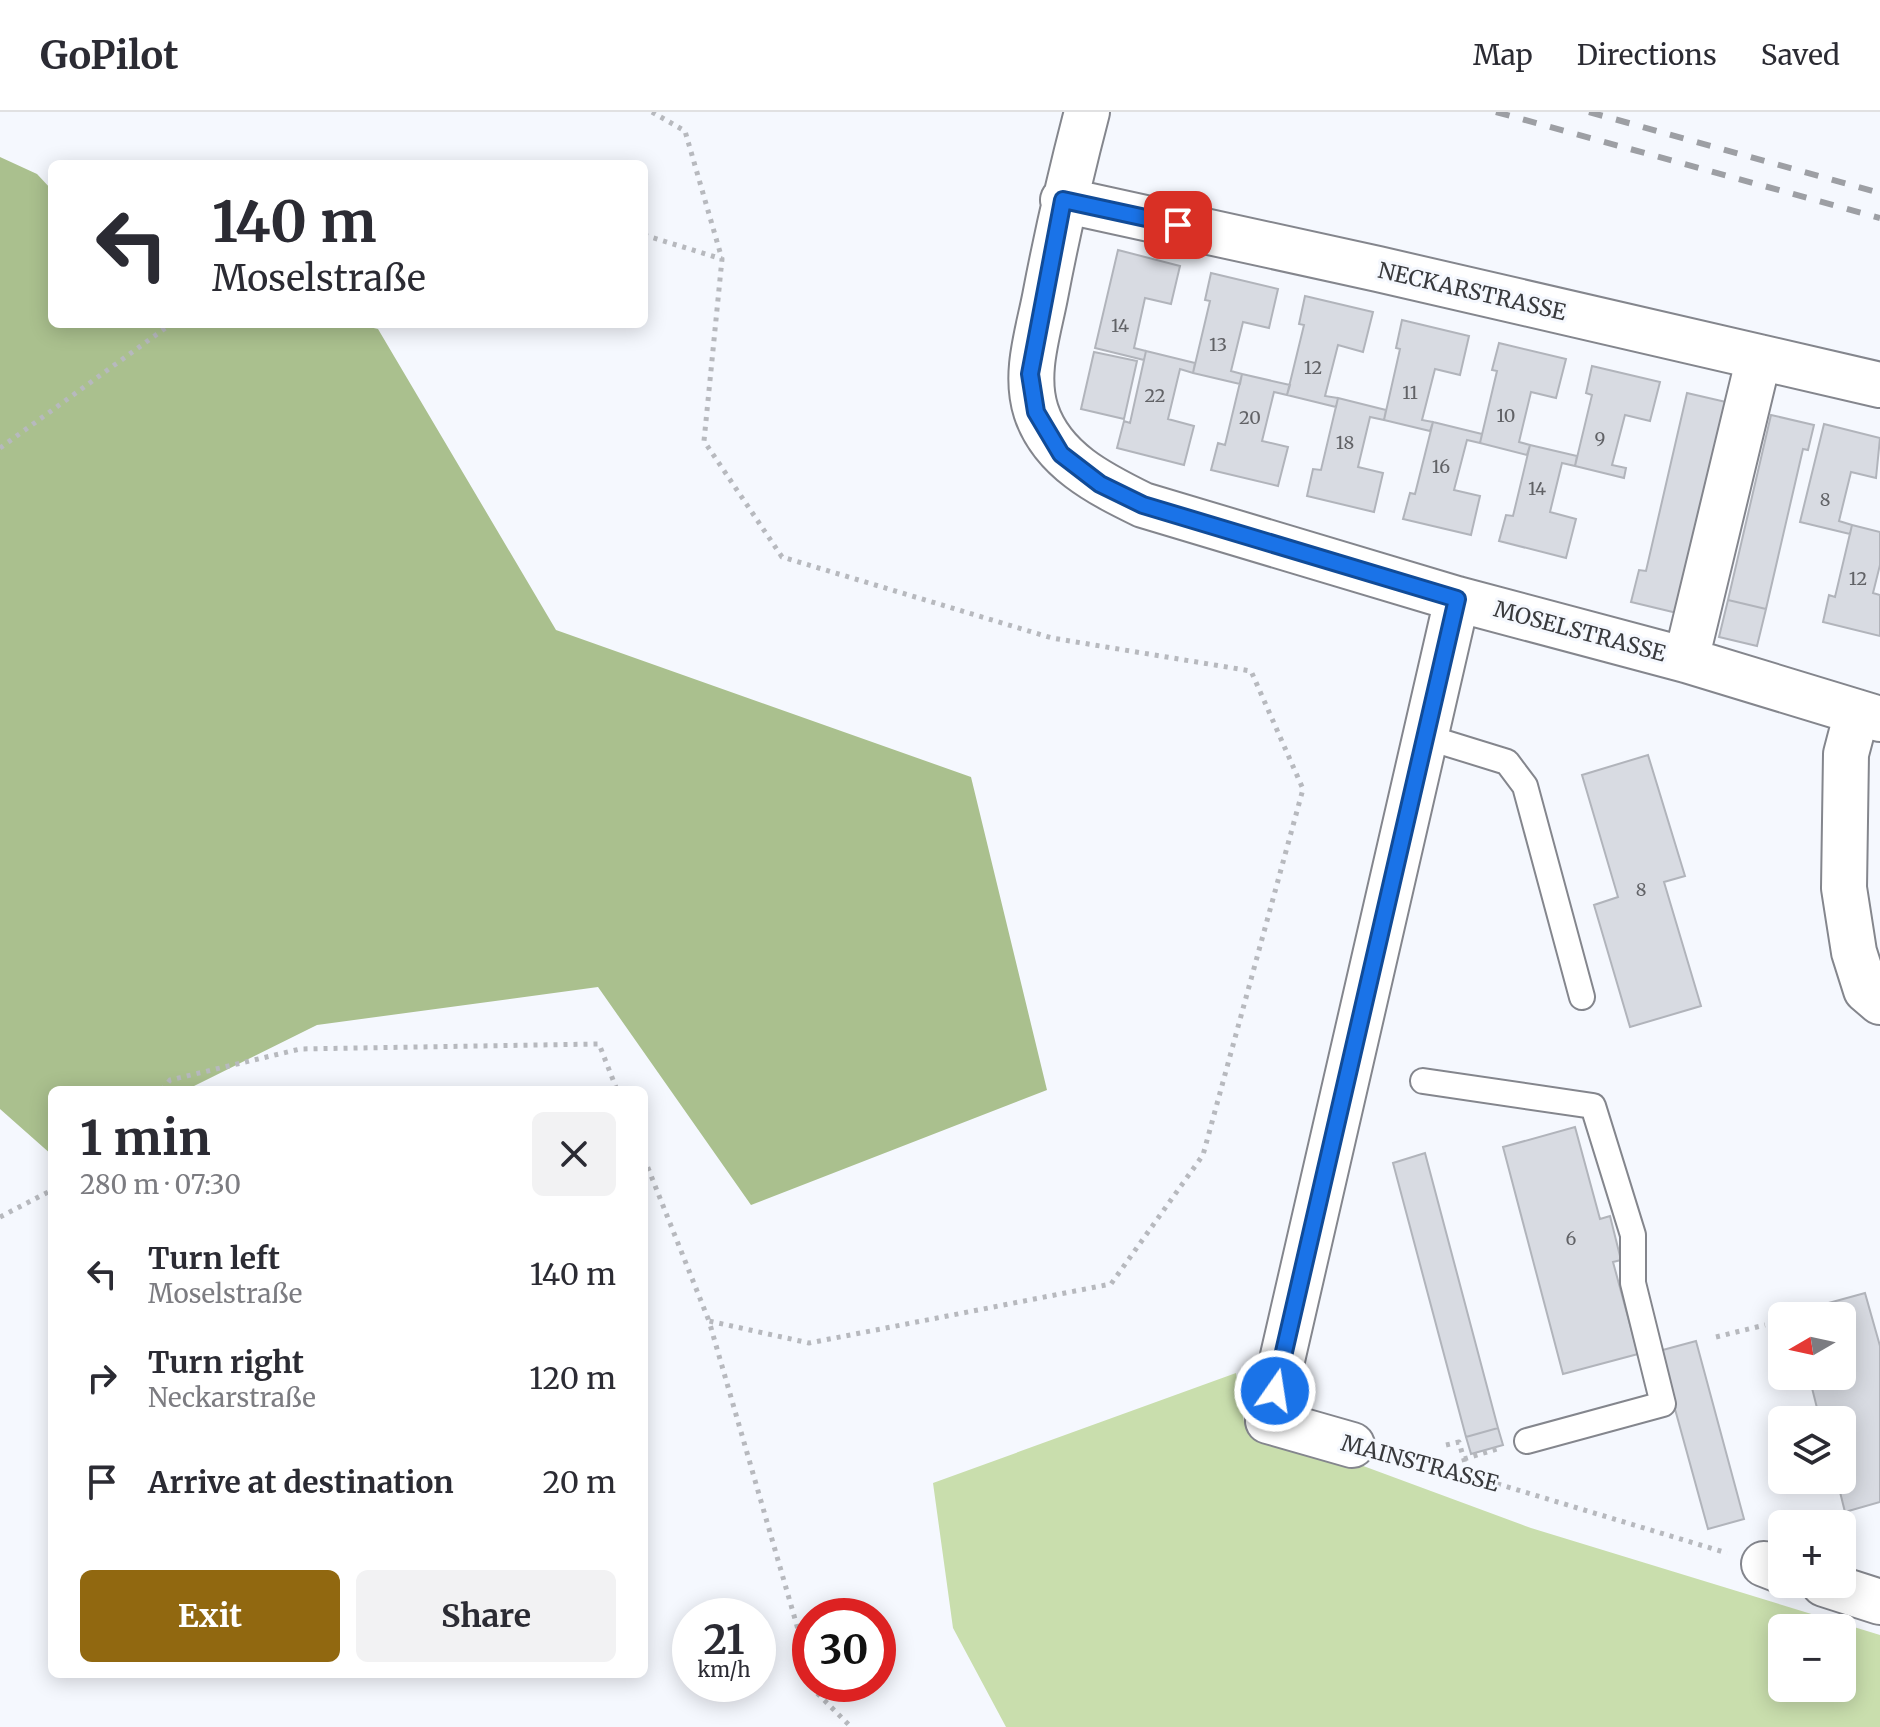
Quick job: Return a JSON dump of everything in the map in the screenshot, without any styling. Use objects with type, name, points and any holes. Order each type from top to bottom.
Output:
[{"type":"street","name":"MOSELSTRASSE","points":[[1087,112],[1063,200],[1030,374],[1036,412],[1061,454],[1100,484],[1143,505],[1457,599],[1686,660],[1869,716],[1846,754],[1844,888],[1854,952],[1866,990],[1880,1002]]},
{"type":"street","name":"NECKARSTRASSE","points":[[1063,200],[1393,272],[1880,385]]},
{"type":"street","points":[[1686,660],[1759,357]]},
{"type":"street","name":"MAINSTRASSE","points":[[1352,1445],[1268,1421],[1457,599]]},
{"type":"street","points":[[1856,1594],[1880,1602]]},
{"type":"lane","points":[[1426,737],[1507,762],[1525,786],[1582,997]]},
{"type":"lane","points":[[1423,1081],[1593,1106],[1633,1235],[1633,1283],[1663,1404],[1515,1444]]},
{"type":"path","points":[[652,112],[685,131],[722,259],[704,441],[782,557],[1052,638],[1251,671],[1303,789],[1203,1155],[1111,1284],[809,1343],[709,1321]]},
{"type":"path","points":[[648,236],[722,259]]},
{"type":"path","points":[[0,448],[165,328]]},
{"type":"path","points":[[165,1086],[170,1080],[300,1049],[599,1044],[615,1086]]},
{"type":"path","points":[[648,1168],[709,1321],[792,1609]]},
{"type":"path","points":[[0,1217],[48,1192]]},
{"type":"path","points":[[1716,1337],[1765,1325]]},
{"type":"path","points":[[1446,1445],[1459,1442],[1468,1475]]},
{"type":"path","points":[[1464,1459],[1515,1444]]},
{"type":"path","name":"MAINSTRASSE","points":[[1352,1445],[1468,1475],[1768,1565]]},
{"type":"path","points":[[826,1702],[851,1727]]},
{"type":"green space","points":[[0,157],[37,174],[48,186],[48,328],[378,329],[556,630],[971,777],[1047,1090],[751,1205],[598,987],[317,1025],[194,1086],[48,1086],[48,1151],[0,1109]]},
{"type":"green space","points":[[1236,1373],[1244,1422],[1531,1528],[1812,1614],[1768,1614],[1768,1702],[1856,1702],[1856,1628],[1880,1635],[1880,1727],[1006,1727],[953,1628],[933,1483]]},
{"type":"building","points":[[1118,250],[1180,266],[1171,304],[1145,298],[1134,348],[1146,351],[1144,360],[1095,348]]},
{"type":"building","points":[[1211,273],[1278,289],[1269,328],[1243,322],[1231,371],[1242,374],[1240,384],[1193,373],[1210,301],[1205,300]]},
{"type":"building","points":[[1305,296],[1373,312],[1363,352],[1338,345],[1325,396],[1338,398],[1336,407],[1287,395],[1304,325],[1299,324]]},
{"type":"building","points":[[1402,320],[1469,336],[1460,375],[1435,369],[1422,420],[1433,422],[1430,431],[1384,420],[1400,349],[1396,348]]},
{"type":"building","points":[[1499,343],[1566,359],[1556,398],[1531,392],[1519,442],[1530,445],[1527,455],[1480,443],[1497,371],[1492,370]]},
{"type":"building","points":[[1146,351],[1195,363],[1193,373],[1180,369],[1168,419],[1194,426],[1184,465],[1117,448],[1124,421],[1130,423]]},
{"type":"building","points":[[1094,352],[1137,361],[1124,419],[1081,409]]},
{"type":"building","points":[[1592,366],[1660,382],[1650,421],[1625,415],[1612,465],[1626,468],[1624,478],[1575,466],[1592,395],[1586,393]]},
{"type":"building","points":[[1242,374],[1290,385],[1287,395],[1274,392],[1262,441],[1288,447],[1278,486],[1211,470],[1218,443],[1225,445]]},
{"type":"building","points":[[1687,393],[1726,402],[1677,613],[1631,602],[1639,570],[1646,571]]},
{"type":"building","points":[[1338,398],[1386,410],[1384,420],[1370,417],[1358,467],[1383,473],[1374,512],[1307,496],[1313,469],[1321,470]]},
{"type":"building","points":[[1771,415],[1814,425],[1808,450],[1803,449],[1766,609],[1728,600]]},
{"type":"building","points":[[1433,422],[1482,434],[1480,443],[1467,440],[1454,490],[1480,496],[1471,535],[1403,519],[1410,493],[1415,494]]},
{"type":"building","points":[[1824,424],[1880,438],[1876,478],[1851,472],[1839,521],[1852,525],[1850,534],[1800,522]]},
{"type":"building","points":[[1530,445],[1577,456],[1575,466],[1562,463],[1550,512],[1576,519],[1566,558],[1499,541],[1506,515],[1513,516]]},
{"type":"building","points":[[1852,525],[1880,532],[1880,565],[1873,593],[1880,595],[1880,636],[1823,622],[1829,595],[1835,597]]},
{"type":"building","points":[[1728,600],[1766,609],[1757,646],[1719,637]]},
{"type":"building","points":[[1648,755],[1685,876],[1664,882],[1701,1006],[1630,1027],[1594,905],[1618,897],[1582,775]]},
{"type":"building","points":[[1575,1127],[1600,1219],[1610,1216],[1621,1260],[1613,1262],[1638,1354],[1563,1374],[1503,1147]]},
{"type":"building","points":[[1425,1153],[1498,1428],[1466,1437],[1393,1163]]},
{"type":"building","points":[[1865,1293],[1880,1346],[1880,1502],[1852,1510],[1844,1510],[1840,1494],[1856,1494],[1856,1406],[1816,1406],[1812,1390],[1856,1390],[1856,1302],[1832,1302]]},
{"type":"building","points":[[1696,1341],[1744,1519],[1708,1529],[1659,1351]]},
{"type":"building","points":[[1498,1428],[1503,1445],[1471,1454],[1466,1437]]},
{"type":"railway","points":[[1496,112],[1880,218]]},
{"type":"railway","points":[[1589,112],[1880,193]]},
{"type":"route","points":[[1178,225],[1063,200],[1030,374],[1036,412],[1061,454],[1100,484],[1143,505],[1457,599],[1275,1391]]}]
